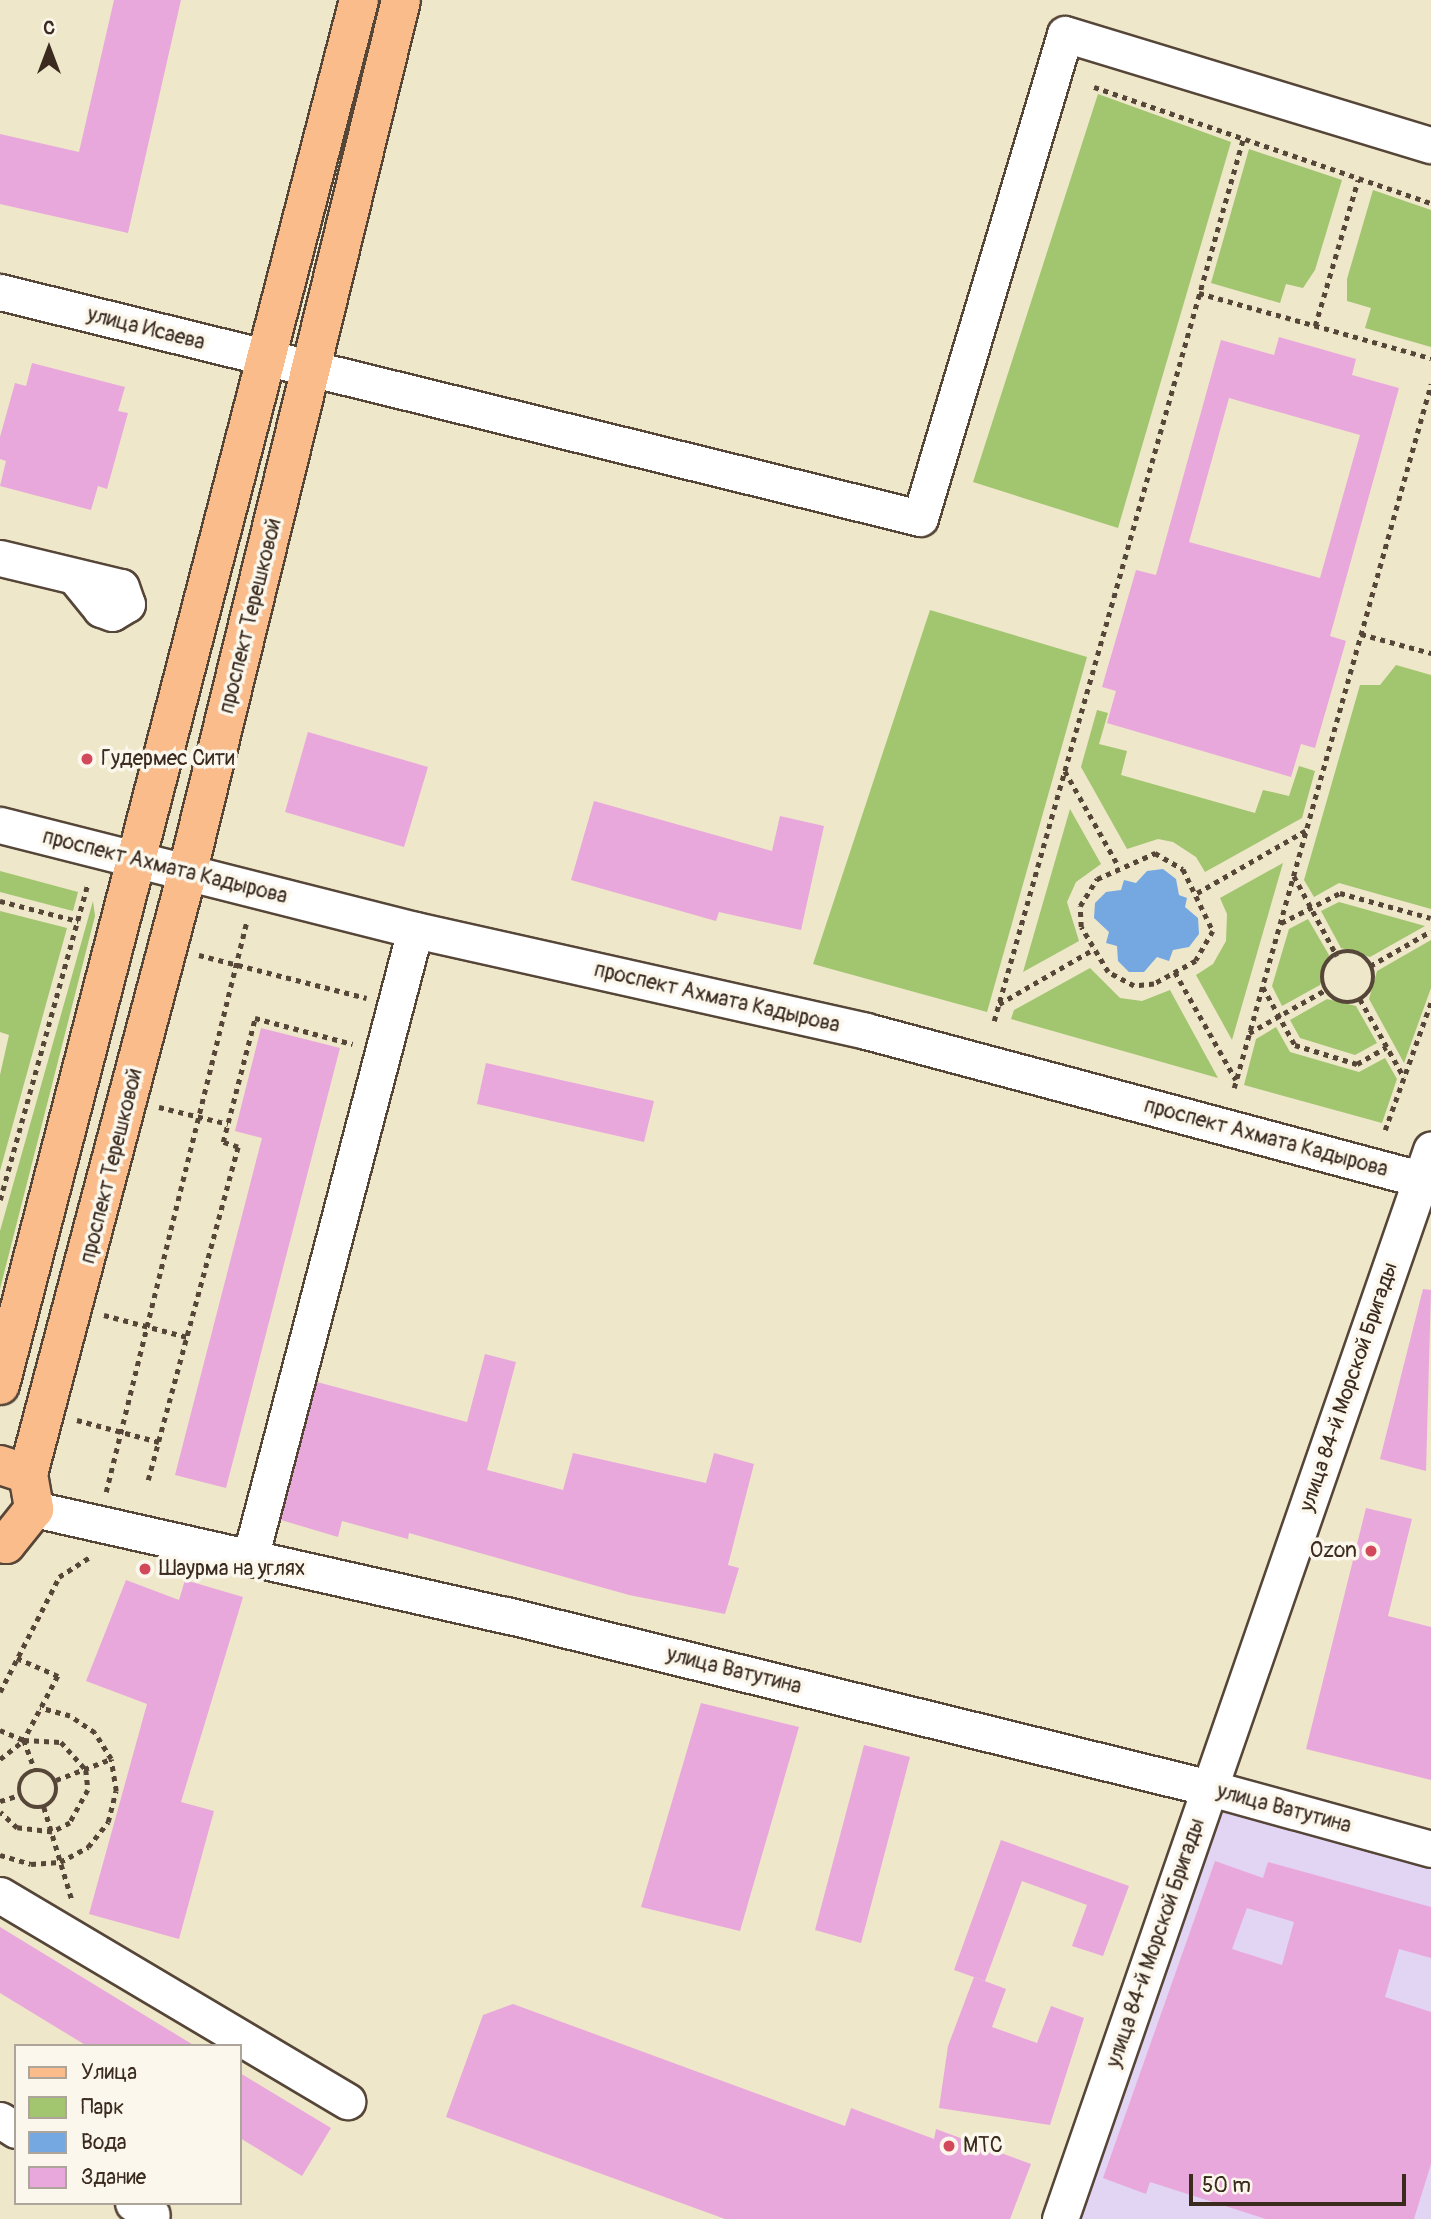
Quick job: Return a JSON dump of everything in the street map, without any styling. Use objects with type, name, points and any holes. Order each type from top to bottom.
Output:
[{"type":"main road","name":"проспект Терешковой","points":[[0,1385],[161,868],[290,365],[359,0]]},
{"type":"main road","name":"проспект Терешковой","points":[[21,1483],[161,868],[290,365],[401,0]]},
{"type":"main road","points":[[2,1548],[21,1483]]},
{"type":"street","name":"улица Исаева","points":[[0,292],[920,518],[1065,34],[1431,145]]},
{"type":"street","points":[[0,558],[75,577]]},
{"type":"street","name":"проспект Ахмата Кадырова","points":[[0,825],[161,868],[415,930],[866,1031],[1427,1170]]},
{"type":"street","points":[[250,1558],[415,930]]},
{"type":"street","name":"улица 84-й Морской Бригады","points":[[1060,2219],[1427,1170]]},
{"type":"street","name":"улица Ватутина","points":[[21,1483],[250,1558],[1210,1788],[1431,1849]]},
{"type":"street","points":[[0,1895],[347,2101]]},
{"type":"path","points":[[1094,87],[1431,203]]},
{"type":"path","points":[[994,1021],[1242,139]]},
{"type":"path","points":[[1315,326],[1358,180]]},
{"type":"path","points":[[1199,293],[1431,358]]},
{"type":"path","points":[[1234,1088],[1431,384]]},
{"type":"path","points":[[1424,409],[1431,405]]},
{"type":"path","points":[[1361,634],[1431,653]]},
{"type":"path","points":[[1065,771],[1119,867]]},
{"type":"path","points":[[1197,893],[1306,831]]},
{"type":"path","points":[[1147,854],[1163,855],[1183,869],[1197,893],[1212,922],[1211,940],[1203,955],[1144,986],[1124,984],[1108,972],[1082,927],[1083,895],[1119,867],[1147,854]]},
{"type":"path","points":[[1294,876],[1337,956]]},
{"type":"path","points":[[0,1200],[88,883]]},
{"type":"path","points":[[1280,924],[1340,893],[1431,918]]},
{"type":"path","points":[[0,901],[78,921]]},
{"type":"path","points":[[234,916],[260,922]]},
{"type":"path","points":[[104,1500],[247,919]]},
{"type":"path","points":[[1370,966],[1431,931]]},
{"type":"path","points":[[999,1004],[1094,949]]},
{"type":"path","points":[[1347,950],[1365,956],[1375,975],[1369,994],[1350,1004],[1332,999],[1322,980],[1327,961],[1337,956],[1347,950]]},
{"type":"path","points":[[198,955],[380,1001]]},
{"type":"path","points":[[1175,972],[1236,1080]]},
{"type":"path","points":[[1263,986],[1295,1045],[1357,1063],[1387,1047]]},
{"type":"path","points":[[1249,1033],[1327,989]]},
{"type":"path","points":[[1360,999],[1404,1077]]},
{"type":"path","points":[[1385,1130],[1431,1002]]},
{"type":"path","points":[[148,1480],[238,1147],[223,1142],[255,1018],[367,1048]]},
{"type":"path","points":[[158,1107],[228,1124]]},
{"type":"path","points":[[103,1315],[187,1337]]},
{"type":"path","points":[[76,1420],[159,1442]]},
{"type":"path","points":[[0,1692],[59,1577],[90,1556]]},
{"type":"path","points":[[0,1759],[24,1740],[58,1676],[17,1658]]},
{"type":"path","points":[[0,1855],[31,1864],[60,1862],[88,1847],[108,1822],[116,1791],[111,1759],[95,1733],[70,1716],[40,1708]]},
{"type":"path","points":[[0,1730],[24,1740],[61,1742],[86,1770],[82,1809],[52,1832],[17,1828],[0,1812]]},
{"type":"path","points":[[24,1740],[34,1770],[56,1780],[111,1759]]},
{"type":"path","points":[[34,1770],[21,1779],[20,1795],[30,1806],[44,1807],[55,1799],[56,1780]]},
{"type":"path","points":[[0,1801],[20,1795]]},
{"type":"path","points":[[44,1807],[87,1945]]},
{"type":"shaded area","points":[[1224,1792],[1431,1849],[1431,2219],[1067,2219]]},
{"type":"green space","points":[[1098,94],[1231,142],[1118,528],[973,482]]},
{"type":"green space","points":[[1249,149],[1342,180],[1315,270],[1303,288],[1286,284],[1280,303],[1211,283]]},
{"type":"green space","points":[[1373,190],[1431,210],[1431,347],[1365,328],[1371,308],[1347,301],[1347,279]]},
{"type":"green space","points":[[930,610],[1087,657],[987,1012],[813,964]]},
{"type":"green space","points":[[1396,665],[1431,675],[1431,909],[1339,883],[1314,897],[1304,880],[1360,685],[1380,685]]},
{"type":"green space","points":[[1097,710],[1108,713],[1099,744],[1127,751],[1121,775],[1255,813],[1263,790],[1289,796],[1299,766],[1315,771],[1302,818],[1205,872],[1196,857],[1173,842],[1158,839],[1127,849],[1081,767]]},
{"type":"green space","points":[[1070,809],[1101,864],[1076,882],[1067,902],[1079,941],[1023,972]]},
{"type":"green space","points":[[1283,863],[1232,1040],[1196,975],[1213,964],[1226,941],[1227,914],[1220,898]]},
{"type":"green space","points":[[0,871],[78,892],[73,911],[0,892]]},
{"type":"green space","points":[[93,901],[95,916],[0,1289],[0,1231]]},
{"type":"green space","points":[[1339,902],[1425,926],[1370,957],[1341,948],[1321,911]]},
{"type":"green space","points":[[0,911],[67,928],[0,1171],[0,1075],[9,1035],[0,1032]]},
{"type":"green space","points":[[1308,919],[1329,955],[1320,985],[1282,1006],[1272,986],[1289,929]]},
{"type":"green space","points":[[1431,940],[1431,988],[1404,1063],[1369,999],[1377,971]]},
{"type":"green space","points":[[1090,968],[1120,998],[1142,1001],[1170,990],[1218,1078],[1011,1019],[1014,1010]]},
{"type":"green space","points":[[1327,999],[1356,1006],[1377,1043],[1355,1055],[1300,1038],[1290,1020]]},
{"type":"green space","points":[[1276,1027],[1290,1052],[1359,1072],[1385,1058],[1397,1079],[1382,1123],[1244,1085],[1256,1039]]},
{"type":"water","points":[[1163,869],[1176,879],[1179,895],[1187,898],[1185,907],[1198,918],[1199,934],[1189,947],[1173,950],[1169,961],[1157,957],[1144,972],[1129,972],[1118,961],[1117,946],[1106,943],[1109,932],[1094,918],[1095,903],[1106,892],[1121,890],[1124,880],[1136,883],[1147,871]]},
{"type":"building","points":[[114,0],[181,0],[128,233],[0,204],[0,134],[79,152]]},
{"type":"building","points":[[1279,337],[1356,359],[1352,375],[1399,388],[1330,636],[1346,641],[1315,748],[1301,744],[1291,777],[1107,723],[1116,691],[1102,687],[1136,570],[1156,575],[1221,340],[1274,355]],"holes":[[[1229,398],[1360,435],[1320,578],[1189,542]]]},
{"type":"building","points":[[32,363],[125,387],[118,411],[128,413],[107,489],[98,486],[91,510],[0,486],[6,461],[0,459],[0,437],[15,383],[26,386]]},
{"type":"building","points":[[308,732],[428,767],[404,847],[285,812]]},
{"type":"building","points":[[594,801],[772,851],[780,816],[824,826],[801,930],[719,912],[716,921],[571,880]]},
{"type":"building","points":[[261,1028],[340,1048],[226,1488],[175,1475],[262,1138],[235,1131]]},
{"type":"building","points":[[486,1063],[654,1101],[644,1142],[477,1104]]},
{"type":"building","points":[[1423,1289],[1431,1290],[1426,1471],[1380,1459]]},
{"type":"building","points":[[485,1354],[516,1362],[487,1470],[563,1490],[573,1453],[706,1483],[714,1453],[754,1464],[728,1565],[739,1568],[725,1614],[629,1595],[409,1533],[408,1539],[342,1521],[338,1537],[281,1520],[317,1382],[467,1422]]},
{"type":"building","points":[[1366,1508],[1412,1519],[1388,1616],[1431,1627],[1431,1780],[1306,1749]]},
{"type":"building","points":[[126,1580],[179,1600],[185,1580],[243,1597],[181,1802],[214,1811],[179,1939],[89,1914],[147,1704],[86,1681]]},
{"type":"building","points":[[701,1703],[799,1727],[740,1931],[641,1907]]},
{"type":"building","points":[[864,1745],[910,1757],[861,1943],[815,1930]]},
{"type":"building","points":[[1001,1840],[1129,1886],[1103,1956],[1072,1946],[1087,1905],[1022,1881],[985,1981],[954,1970]]},
{"type":"building","points":[[1215,1861],[1263,1878],[1268,1862],[1431,1907],[1431,1958],[1399,1949],[1385,1997],[1431,2012],[1431,2164],[1414,2219],[1266,2219],[1150,2182],[1146,2194],[1103,2178]],"holes":[[[1247,1908],[1294,1922],[1282,1965],[1232,1949]]]},
{"type":"building","points":[[0,1927],[192,2044],[84,2044],[0,1993]]},
{"type":"building","points":[[974,1977],[1006,1989],[992,2027],[1037,2043],[1051,2006],[1084,2018],[1050,2125],[939,2108],[948,2046]]},
{"type":"building","points":[[513,2004],[845,2126],[851,2108],[934,2139],[936,2129],[1031,2164],[1010,2219],[725,2219],[446,2117],[483,2015]]},
{"type":"building","points":[[242,2074],[331,2128],[302,2176],[242,2139]]},
{"type":"place","name":"Гудермес Сити","points":[[87,759]]},
{"type":"place","name":"Ozon","points":[[1371,1551]]},
{"type":"place","name":"Шаурма на углях","points":[[145,1569]]},
{"type":"place","name":"МТС","points":[[949,2146]]}]
